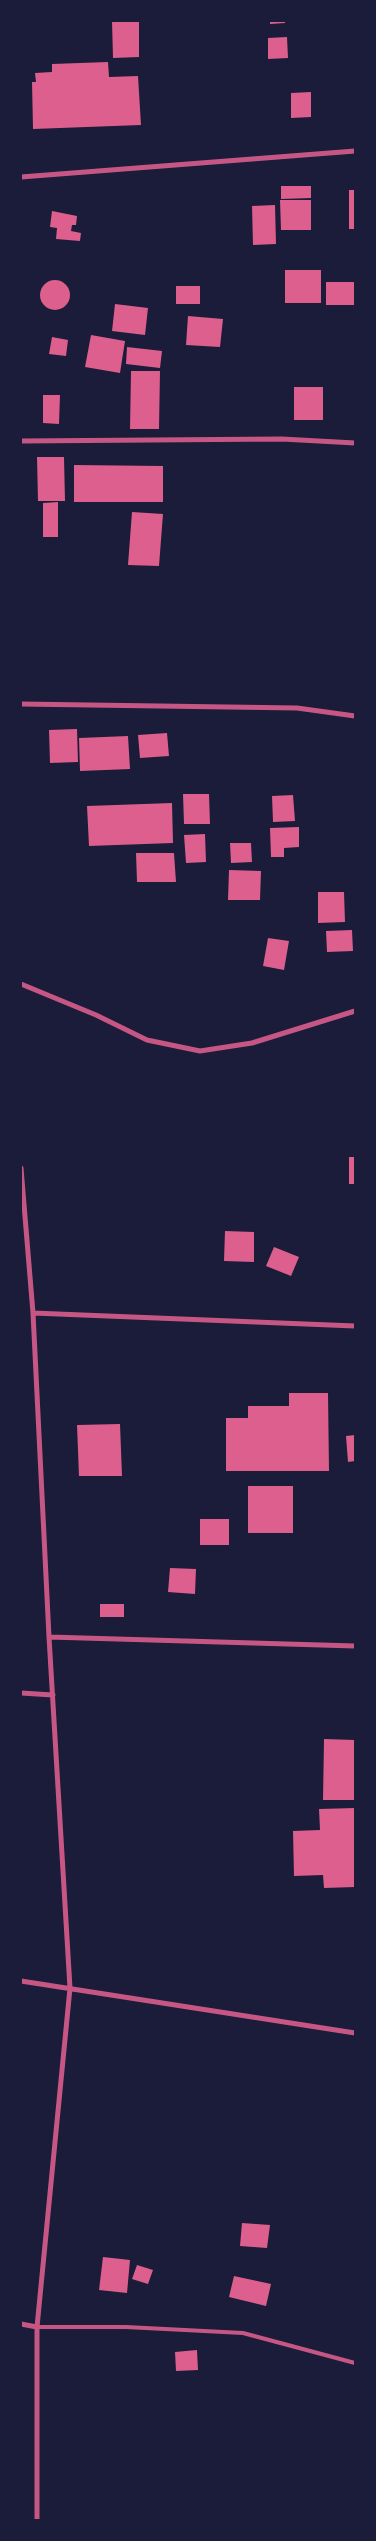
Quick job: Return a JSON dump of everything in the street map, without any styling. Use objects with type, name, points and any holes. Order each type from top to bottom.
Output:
[{"type":"street","points":[[21,177],[355,151]]},
{"type":"street","points":[[21,441],[282,439],[355,443]]},
{"type":"street","points":[[21,704],[297,708],[355,716]]},
{"type":"street","points":[[21,984],[96,1015],[147,1040],[200,1051],[252,1043],[355,1011]]},
{"type":"street","points":[[21,1168],[34,1312],[49,1637],[70,1988],[37,2327],[37,2520]]},
{"type":"street","points":[[34,1312],[355,1326]]},
{"type":"street","points":[[49,1637],[355,1646]]},
{"type":"street","points":[[21,1693],[53,1695]]},
{"type":"street","points":[[21,1981],[355,2034]]},
{"type":"street","points":[[21,2324],[37,2327]]},
{"type":"lane","points":[[37,2327],[126,2327],[243,2333],[355,2363]]},
{"type":"building","points":[[112,21],[139,21],[139,57],[113,58]]},
{"type":"building","points":[[270,21],[285,21],[285,23],[270,24]]},
{"type":"building","points":[[287,37],[288,58],[268,59],[268,38]]},
{"type":"building","points":[[108,62],[109,77],[138,76],[141,125],[33,129],[32,82],[36,82],[35,73],[52,72],[52,64]]},
{"type":"building","points":[[311,92],[311,117],[291,118],[291,93]]},
{"type":"building","points":[[281,186],[311,186],[311,198],[281,199]]},
{"type":"building","points":[[349,190],[355,190],[355,229],[349,229]]},
{"type":"building","points":[[280,200],[311,200],[311,230],[281,230]]},
{"type":"building","points":[[275,205],[276,244],[253,245],[252,206]]},
{"type":"building","points":[[52,211],[77,216],[76,225],[72,225],[71,231],[81,233],[80,241],[56,239],[57,228],[50,227]]},
{"type":"building","points":[[285,270],[321,270],[321,303],[285,303]]},
{"type":"building","points":[[55,280],[66,284],[70,295],[66,306],[55,310],[44,306],[40,295],[44,284]]},
{"type":"building","points":[[326,282],[355,282],[355,305],[326,305]]},
{"type":"building","points":[[176,286],[200,286],[200,304],[176,304]]},
{"type":"building","points":[[115,304],[148,308],[145,335],[112,331]]},
{"type":"building","points":[[188,316],[223,319],[220,347],[186,345]]},
{"type":"building","points":[[91,335],[125,341],[120,373],[85,367]]},
{"type":"building","points":[[52,337],[68,340],[66,356],[49,354]]},
{"type":"building","points":[[127,347],[162,351],[160,368],[126,364]]},
{"type":"building","points":[[131,371],[160,371],[159,429],[130,429]]},
{"type":"building","points":[[294,387],[323,387],[323,420],[294,420]]},
{"type":"building","points":[[43,395],[60,395],[59,424],[43,423]]},
{"type":"building","points":[[37,457],[64,457],[65,501],[38,501]]},
{"type":"building","points":[[74,465],[163,466],[163,502],[74,502]]},
{"type":"building","points":[[58,502],[58,537],[43,537],[43,503]]},
{"type":"building","points":[[132,512],[163,514],[159,566],[128,565]]},
{"type":"building","points":[[77,729],[78,762],[50,763],[49,730]]},
{"type":"building","points":[[167,733],[169,756],[140,758],[138,735]]},
{"type":"building","points":[[128,736],[130,769],[80,771],[79,738]]},
{"type":"building","points":[[183,794],[209,794],[210,824],[184,824]]},
{"type":"building","points":[[293,795],[295,821],[273,822],[272,796]]},
{"type":"building","points":[[172,803],[173,843],[89,846],[87,806]]},
{"type":"building","points":[[299,827],[299,847],[284,848],[284,857],[271,857],[270,828]]},
{"type":"building","points":[[205,834],[206,862],[186,863],[184,835]]},
{"type":"building","points":[[230,843],[251,843],[252,862],[231,863]]},
{"type":"building","points":[[136,853],[174,853],[176,882],[137,882]]},
{"type":"building","points":[[229,870],[261,871],[260,900],[228,900]]},
{"type":"building","points":[[318,892],[344,892],[345,922],[318,923]]},
{"type":"building","points":[[352,930],[353,951],[327,952],[326,931]]},
{"type":"building","points":[[268,938],[289,941],[284,970],[263,966]]},
{"type":"building","points":[[349,1157],[355,1157],[355,1184],[349,1184]]},
{"type":"building","points":[[225,1231],[254,1232],[254,1262],[224,1261]]},
{"type":"building","points":[[274,1247],[299,1257],[291,1276],[266,1266]]},
{"type":"building","points":[[289,1393],[328,1393],[329,1471],[226,1471],[226,1418],[248,1418],[248,1406],[289,1406]]},
{"type":"building","points":[[120,1424],[122,1476],[79,1476],[77,1425]]},
{"type":"building","points":[[355,1435],[355,1461],[348,1462],[346,1436]]},
{"type":"building","points":[[248,1486],[293,1486],[293,1533],[248,1533]]},
{"type":"building","points":[[200,1519],[229,1519],[229,1545],[200,1545]]},
{"type":"building","points":[[170,1568],[196,1569],[195,1594],[168,1592]]},
{"type":"building","points":[[100,1604],[124,1604],[124,1617],[100,1617]]},
{"type":"building","points":[[324,1739],[355,1740],[355,1800],[323,1800]]},
{"type":"building","points":[[355,1808],[355,1887],[324,1888],[323,1875],[294,1876],[293,1831],[320,1830],[319,1809]]},
{"type":"building","points":[[242,2223],[270,2225],[267,2248],[240,2246]]},
{"type":"building","points":[[103,2257],[130,2260],[127,2293],[99,2290]]},
{"type":"building","points":[[137,2265],[153,2270],[148,2284],[132,2279]]},
{"type":"building","points":[[234,2276],[271,2284],[266,2306],[229,2297]]},
{"type":"building","points":[[197,2350],[198,2370],[176,2371],[175,2352]]}]
